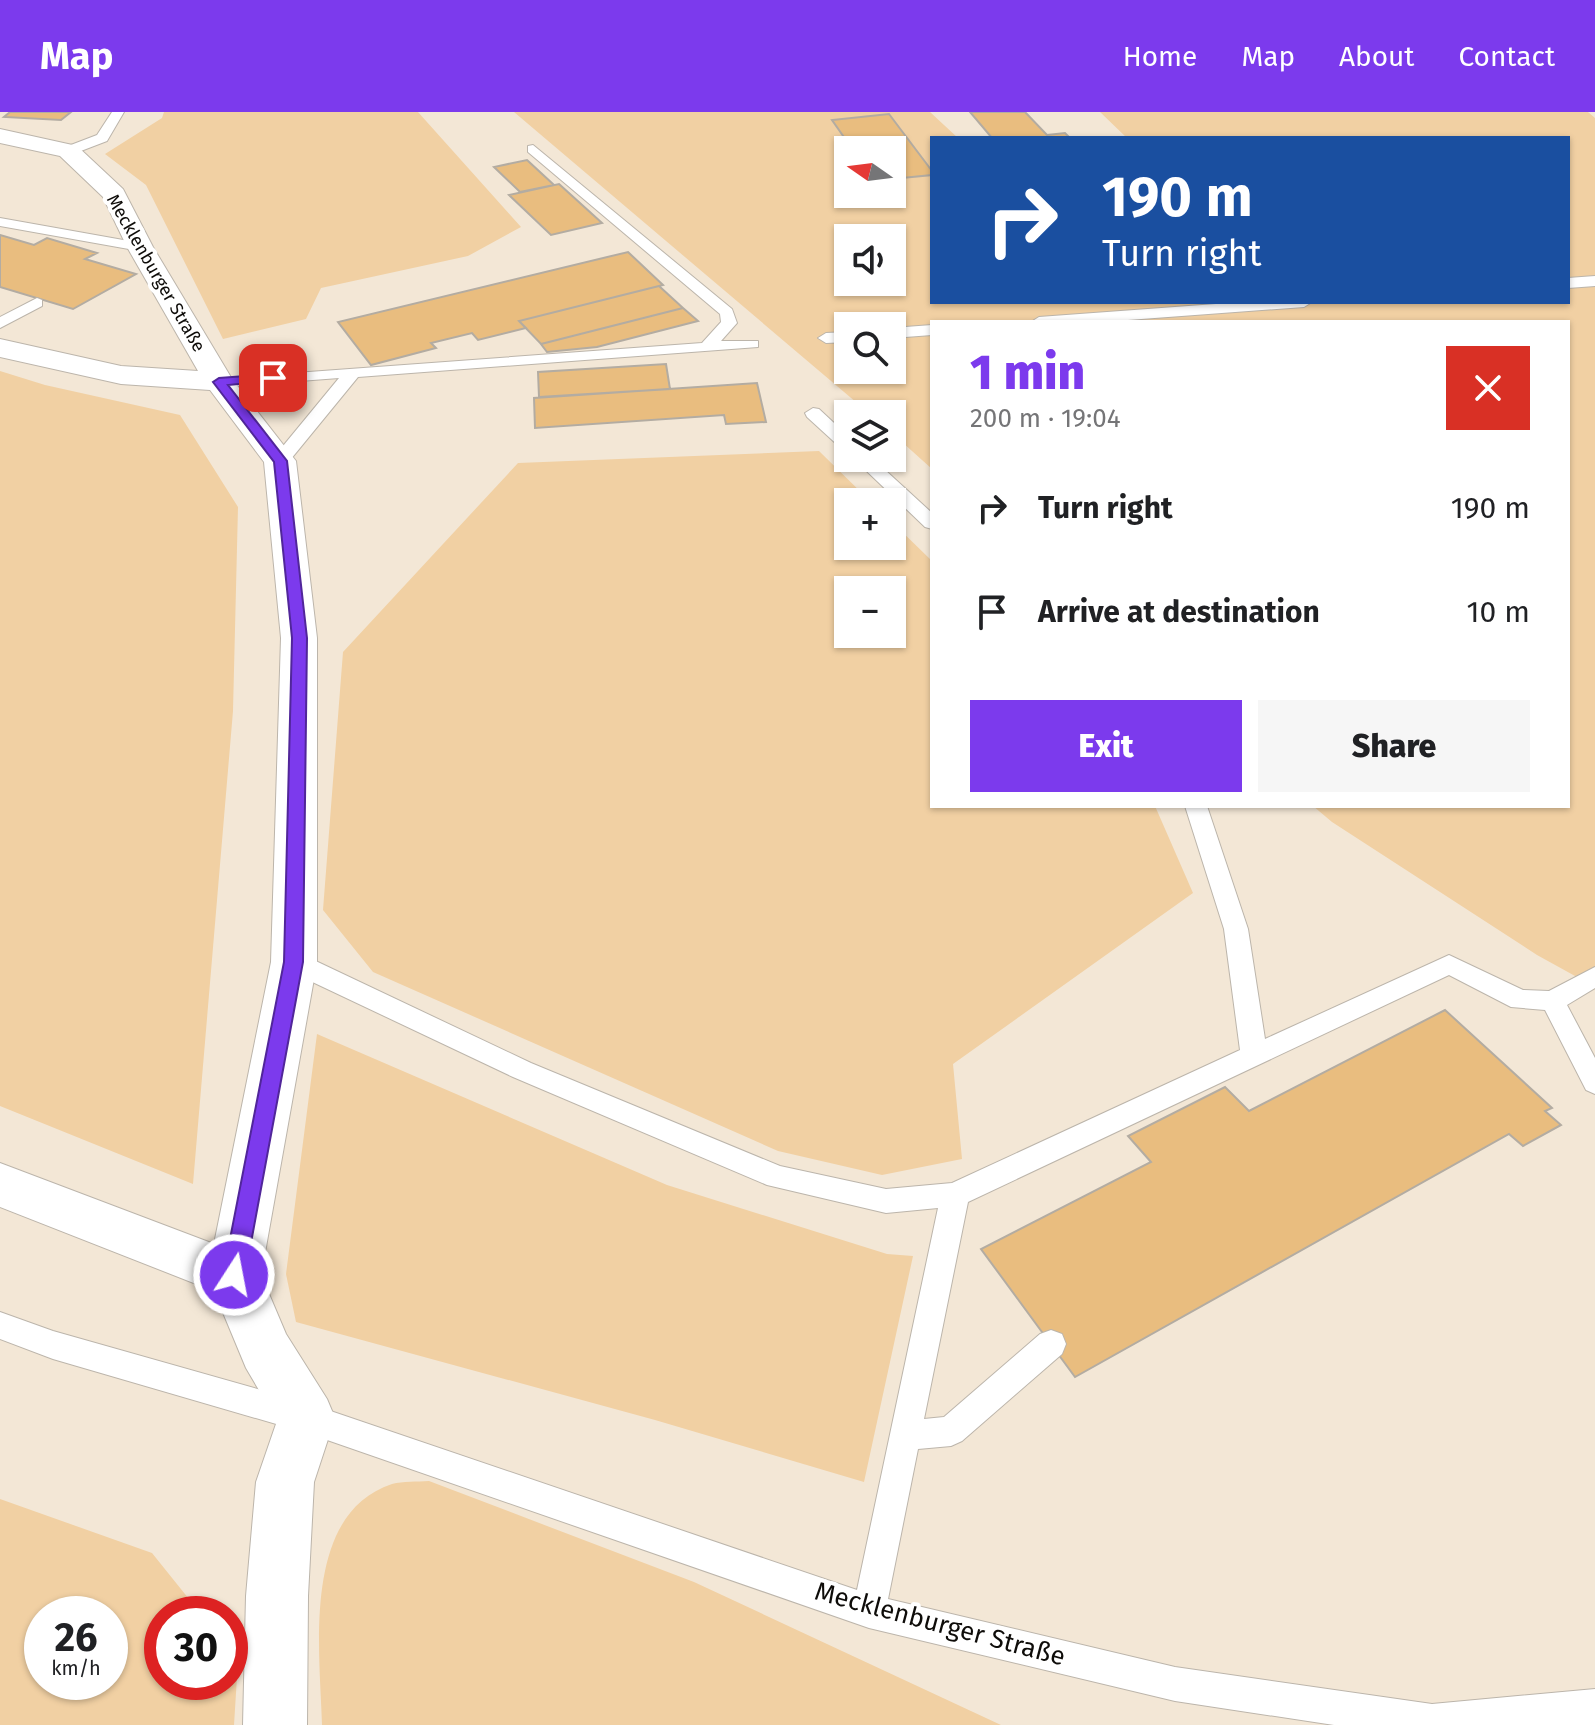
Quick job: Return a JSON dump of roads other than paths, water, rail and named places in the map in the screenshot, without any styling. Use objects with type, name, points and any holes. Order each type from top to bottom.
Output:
[{"type":"street","points":[[0,136],[68,151]]},
{"type":"street","name":"Mecklenburger Straße","points":[[68,151],[114,194],[140,247],[219,382],[280,461]]},
{"type":"street","name":"Mecklenburger Straße","points":[[0,348],[121,375],[219,382]]},
{"type":"street","points":[[275,1725],[277,1596],[285,1482],[307,1418],[265,1350],[234,1275],[294,962],[299,638],[280,461]]},
{"type":"street","points":[[0,1185],[234,1275]]},
{"type":"lane","points":[[68,151],[102,138],[118,112]]},
{"type":"lane","points":[[533,149],[727,312],[729,323],[707,347]]},
{"type":"lane","points":[[0,222],[140,247]]},
{"type":"lane","points":[[1570,283],[1595,281]]},
{"type":"lane","points":[[0,323],[37,303]]},
{"type":"lane","points":[[1166,304],[1181,311]]},
{"type":"lane","points":[[1065,320],[1277,304]]},
{"type":"lane","points":[[906,332],[930,330]]},
{"type":"lane","points":[[826,338],[834,338]]},
{"type":"lane","points":[[219,382],[752,344]]},
{"type":"lane","points":[[280,461],[353,372]]},
{"type":"lane","points":[[813,413],[834,432]]},
{"type":"lane","points":[[877,472],[930,521]]},
{"type":"lane","points":[[1197,808],[1236,929],[1254,1055]]},
{"type":"lane","points":[[294,962],[522,1070],[777,1177],[886,1201],[955,1195],[1449,964],[1520,1000],[1553,1001],[1595,976]]},
{"type":"lane","points":[[1553,1001],[1595,1083]]},
{"type":"lane","points":[[869,1611],[955,1195]]},
{"type":"lane","name":"Mecklenburger Straße","points":[[0,1325],[53,1345],[307,1418],[869,1611],[1175,1684],[1432,1722],[1595,1707]]},
{"type":"lane","points":[[906,1435],[951,1431],[1051,1344]]}]
